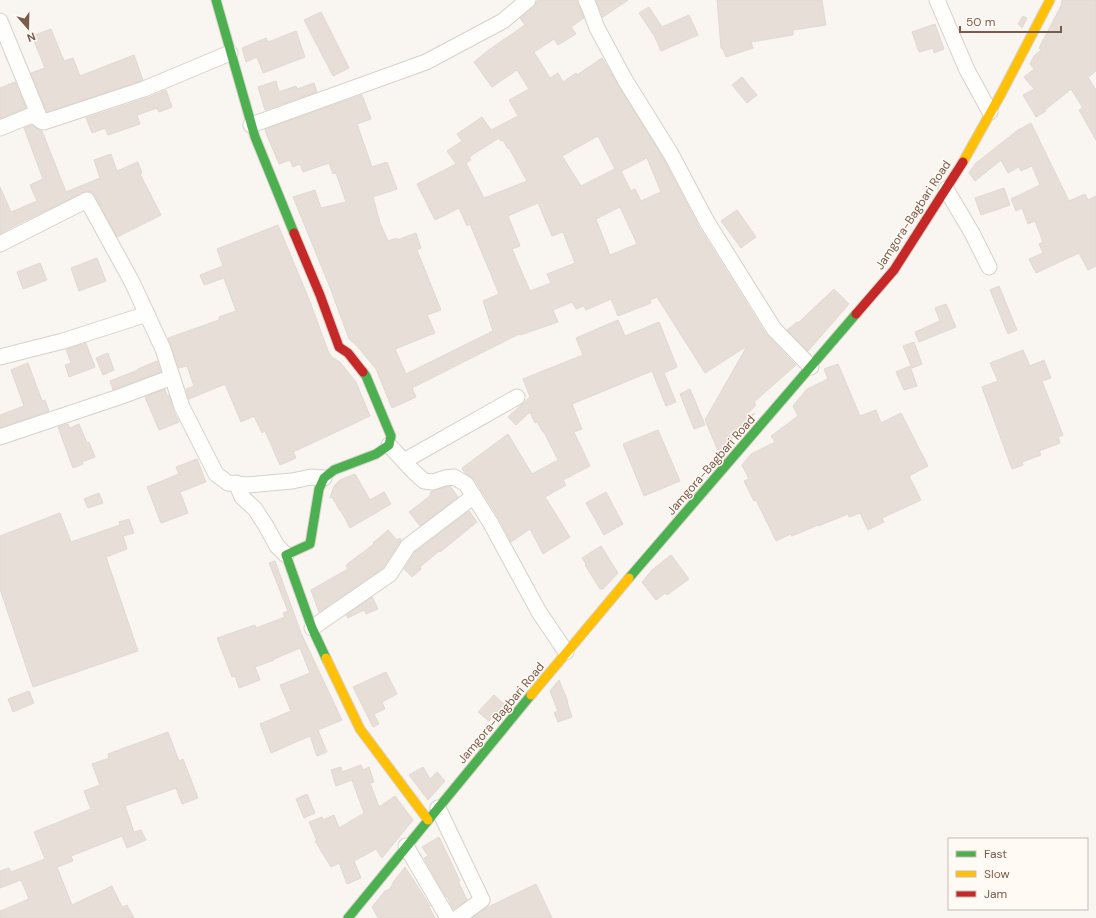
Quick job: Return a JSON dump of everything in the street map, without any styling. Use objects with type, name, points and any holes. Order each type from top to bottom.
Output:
[{"type":"street","points":[[216,0],[251,125],[282,206],[320,295],[339,347],[348,353],[366,376],[391,436],[389,445],[376,454],[334,470],[324,478],[319,489],[310,544],[286,555]]},
{"type":"street","points":[[251,125],[426,62],[503,21],[528,0]]},
{"type":"street","points":[[586,0],[597,28],[625,80],[671,154],[707,222],[774,329],[811,367]]},
{"type":"street","points":[[937,0],[967,70],[990,112]]},
{"type":"street","name":"Jamgora-Bagbari Road","points":[[348,918],[566,652],[894,270],[970,150],[990,112],[1002,94],[1050,0]]},
{"type":"street","points":[[0,21],[41,121]]},
{"type":"street","points":[[0,128],[32,115],[44,122],[144,89],[230,53]]},
{"type":"street","points":[[946,189],[972,233],[989,267]]},
{"type":"street","points":[[0,244],[87,200],[132,282],[163,349],[182,407],[216,474],[228,483],[247,485],[292,481],[311,477],[324,478]]},
{"type":"street","points":[[0,357],[63,341],[147,314]]},
{"type":"street","points":[[0,437],[114,399],[172,377]]},
{"type":"street","points":[[404,461],[517,397]]},
{"type":"street","points":[[389,445],[424,481],[434,482],[445,478],[454,477],[466,484],[539,612],[566,652]]},
{"type":"street","points":[[236,484],[242,496],[259,515],[276,546],[286,555],[312,628],[360,729],[428,820]]},
{"type":"street","points":[[312,628],[390,574],[408,546],[474,496]]},
{"type":"street","points":[[438,808],[482,900],[457,918]]},
{"type":"street","points":[[406,846],[448,918]]},
{"type":"building","points":[[538,0],[577,0],[584,18],[571,27],[576,34],[558,45],[554,39],[534,52],[550,78],[558,73],[563,82],[576,73],[577,75],[602,58],[663,158],[699,227],[766,334],[796,365],[754,402],[756,405],[743,419],[755,413],[719,453],[705,420],[747,346],[705,373],[657,297],[650,300],[651,303],[618,316],[611,299],[586,310],[584,306],[576,309],[572,302],[553,310],[558,322],[520,335],[519,334],[412,388],[416,397],[392,408],[376,369],[357,346],[349,339],[331,290],[293,197],[315,190],[321,208],[346,202],[336,173],[333,174],[329,163],[303,172],[300,164],[293,167],[290,160],[279,164],[265,129],[362,95],[371,119],[357,124],[372,167],[387,162],[397,189],[373,197],[380,223],[388,241],[397,238],[397,240],[416,233],[421,248],[417,250],[441,310],[427,315],[435,333],[395,349],[406,374],[493,331],[483,301],[499,294],[470,224],[467,226],[459,208],[435,220],[417,184],[456,164],[447,151],[462,141],[457,134],[482,117],[491,130],[518,116],[509,100],[529,89],[517,70],[492,87],[474,62],[525,25],[520,18],[534,7]],"holes":[[[598,136],[615,169],[581,186],[562,156]],[[499,138],[501,141],[503,140],[508,149],[509,148],[527,181],[484,198],[466,163],[471,160],[469,157]],[[647,158],[661,192],[641,201],[635,189],[631,191],[621,171]],[[538,203],[552,236],[563,232],[575,263],[547,274],[551,283],[530,291],[512,249],[520,246],[508,216]],[[620,207],[637,244],[610,255],[596,219]]]},
{"type":"building","points":[[596,0],[628,0],[603,17]]},
{"type":"building","points":[[717,0],[822,0],[826,25],[793,30],[793,35],[751,42],[753,48],[726,57],[723,49],[721,48]]},
{"type":"building","points":[[1062,0],[1096,0],[1096,71],[1088,77],[1096,90],[1096,140],[1079,110],[1083,108],[1071,89],[1045,110],[1046,111],[1036,117],[1023,95],[1034,89],[1024,77],[1034,69],[1030,64],[1034,56],[1041,50],[1039,48],[1061,6]]},
{"type":"building","points":[[649,7],[662,27],[689,15],[698,35],[661,51],[655,37],[639,13]]},
{"type":"building","points":[[321,12],[349,68],[333,76],[304,20]]},
{"type":"building","points":[[1023,16],[1027,18],[1022,28],[1018,24]]},
{"type":"building","points":[[935,24],[944,49],[934,53],[933,48],[919,52],[912,32]]},
{"type":"building","points":[[51,29],[64,61],[73,58],[80,76],[134,55],[143,80],[47,112],[31,73],[45,68],[32,36]]},
{"type":"building","points":[[296,31],[305,57],[263,73],[257,57],[246,62],[242,48],[266,38],[268,42]]},
{"type":"building","points":[[742,77],[757,95],[747,103],[732,85]]},
{"type":"building","points":[[276,81],[279,92],[296,86],[297,89],[314,83],[317,92],[265,110],[258,87]]},
{"type":"building","points":[[15,82],[26,108],[0,118],[0,88]]},
{"type":"building","points":[[166,90],[172,107],[159,112],[157,108],[137,115],[140,124],[108,135],[105,128],[92,133],[86,118],[147,98]]},
{"type":"building","points":[[1031,123],[1069,201],[1085,194],[1088,200],[1096,196],[1096,266],[1088,270],[1079,253],[1036,273],[1029,259],[1043,253],[1039,244],[1043,242],[1035,221],[1028,224],[1022,208],[1016,211],[1011,199],[1040,185],[1032,166],[1021,171],[1019,167],[1008,173],[1001,160],[975,181],[969,173],[976,163],[1018,130]]},
{"type":"building","points":[[31,125],[42,131],[66,192],[100,178],[94,160],[111,154],[117,171],[138,162],[142,173],[140,174],[161,215],[117,237],[95,196],[91,192],[87,191],[0,234],[0,187],[11,212],[37,201],[30,185],[43,179],[24,128]]},
{"type":"building","points":[[1004,188],[1010,205],[981,215],[975,198]]},
{"type":"building","points":[[737,210],[756,237],[741,248],[721,221]]},
{"type":"building","points":[[278,225],[309,299],[328,351],[332,357],[340,362],[356,382],[370,416],[293,452],[296,458],[280,465],[265,431],[262,433],[254,416],[241,422],[225,384],[189,399],[186,389],[194,386],[187,366],[179,368],[168,338],[219,320],[219,317],[236,311],[224,278],[204,285],[200,275],[223,266],[217,249]]},
{"type":"building","points":[[97,258],[106,281],[79,291],[71,268]]},
{"type":"building","points":[[40,263],[47,280],[23,289],[17,272]]},
{"type":"building","points":[[999,286],[1017,330],[1008,334],[990,290]]},
{"type":"building","points":[[834,289],[849,304],[808,351],[787,330],[797,322],[798,323]]},
{"type":"building","points":[[946,304],[956,327],[919,342],[915,332],[940,321],[935,308]]},
{"type":"building","points":[[618,320],[625,336],[659,322],[677,367],[664,373],[676,402],[666,406],[652,371],[572,404],[582,429],[574,432],[590,466],[563,480],[566,485],[545,497],[570,537],[543,554],[530,529],[511,542],[498,517],[474,479],[465,473],[462,468],[508,434],[532,474],[558,460],[544,432],[537,422],[535,423],[530,412],[516,425],[508,417],[530,397],[523,379],[583,355],[576,338]]},
{"type":"building","points":[[914,342],[922,364],[912,368],[903,346]]},
{"type":"building","points":[[86,343],[95,367],[69,377],[65,365],[71,363],[66,349]]},
{"type":"building","points":[[1023,350],[1030,366],[1044,360],[1051,378],[1042,381],[1063,435],[1058,437],[1060,443],[1039,451],[1041,455],[1022,462],[1023,465],[1012,469],[982,387],[998,381],[990,363]]},
{"type":"building","points":[[108,353],[114,370],[103,375],[96,358]]},
{"type":"building","points":[[157,361],[161,372],[113,390],[110,381]]},
{"type":"building","points":[[28,363],[42,401],[45,400],[49,411],[0,428],[0,415],[24,406],[11,370]]},
{"type":"building","points":[[838,364],[860,416],[876,410],[881,423],[901,413],[928,466],[909,476],[921,500],[882,518],[884,522],[868,530],[860,513],[849,517],[848,514],[792,536],[791,534],[776,541],[756,500],[754,501],[744,481],[749,479],[742,465],[751,454],[775,442],[771,436],[798,416],[793,406],[807,389],[828,379],[824,369]]},
{"type":"building","points":[[910,366],[917,386],[904,390],[896,372]]},
{"type":"building","points":[[165,389],[167,396],[169,395],[173,410],[179,422],[159,430],[145,397]]},
{"type":"building","points":[[690,389],[705,425],[694,429],[680,394]]},
{"type":"building","points":[[68,424],[70,428],[79,424],[95,457],[82,462],[83,464],[73,468],[58,427]]},
{"type":"building","points":[[658,430],[680,481],[644,496],[623,444]]},
{"type":"building","points":[[197,459],[206,482],[180,492],[188,513],[161,523],[147,487],[179,474],[176,467]]},
{"type":"building","points":[[355,474],[370,500],[384,492],[391,504],[350,528],[332,497],[330,498],[334,486],[340,480]]},
{"type":"building","points":[[450,486],[458,497],[420,526],[409,512],[431,495],[430,493],[432,491]]},
{"type":"building","points":[[606,492],[623,524],[604,535],[586,503]]},
{"type":"building","points":[[99,493],[103,503],[88,508],[84,499]]},
{"type":"building","points":[[469,511],[477,522],[420,567],[421,569],[412,577],[404,569],[415,552]]},
{"type":"building","points":[[60,513],[71,542],[120,525],[119,522],[129,519],[134,533],[123,536],[127,549],[106,557],[138,651],[33,687],[0,589],[0,536]]},
{"type":"building","points":[[388,530],[397,540],[400,538],[401,540],[383,568],[319,612],[311,590],[348,569],[346,565],[374,544],[373,543]]},
{"type":"building","points":[[601,546],[618,573],[603,589],[600,589],[582,558]]},
{"type":"building","points":[[671,555],[689,579],[667,595],[665,593],[656,600],[642,582],[652,570]]},
{"type":"building","points":[[275,561],[301,633],[342,720],[318,730],[327,752],[317,756],[310,736],[271,753],[260,724],[291,711],[280,685],[310,673],[300,648],[255,667],[260,680],[239,688],[235,676],[232,677],[217,638],[255,625],[256,628],[285,617],[283,613],[288,611],[269,563]]},
{"type":"building","points":[[372,597],[378,609],[366,614],[364,610],[348,618],[346,615]]},
{"type":"building","points":[[386,672],[397,694],[382,702],[385,709],[374,714],[379,724],[373,727],[353,687]]},
{"type":"building","points":[[559,680],[572,717],[558,722],[554,713],[558,711],[550,691]]},
{"type":"building","points":[[29,691],[34,703],[13,712],[8,699]]},
{"type":"building","points":[[494,695],[504,704],[489,721],[478,712]]},
{"type":"building","points":[[168,732],[179,761],[183,759],[198,798],[182,804],[176,788],[125,806],[134,832],[141,830],[146,840],[127,848],[122,836],[71,856],[73,861],[57,867],[72,905],[112,886],[122,907],[127,905],[134,918],[0,918],[0,911],[29,899],[21,880],[0,888],[0,871],[9,868],[11,872],[45,859],[34,832],[91,809],[84,791],[100,785],[92,764],[109,758],[108,754]]},
{"type":"building","points":[[361,765],[363,770],[369,767],[374,782],[370,783],[379,807],[395,796],[413,820],[382,858],[376,849],[354,861],[361,878],[347,884],[339,863],[331,867],[315,841],[317,841],[309,822],[322,817],[323,820],[334,815],[339,828],[364,813],[352,780],[336,786],[331,770],[341,767],[342,772]]},
{"type":"building","points":[[423,767],[430,779],[437,772],[445,781],[428,800],[409,775]]},
{"type":"building","points":[[307,794],[315,813],[304,818],[296,799]]},
{"type":"building","points":[[439,837],[460,881],[458,881],[467,900],[453,909],[447,896],[446,897],[424,858],[428,856],[422,847]]},
{"type":"building","points":[[405,867],[430,906],[429,907],[435,918],[378,918],[372,907],[385,891],[390,889],[394,881]]},
{"type":"building","points":[[536,884],[552,918],[472,918],[488,907]]},
{"type":"traffic: fast","points":[[216,0],[255,137],[294,233]]},
{"type":"traffic: fast","points":[[629,578],[856,314]]},
{"type":"traffic: fast","points":[[326,658],[312,628],[286,555],[310,544],[319,489],[324,478],[334,470],[376,454],[389,445],[391,436],[363,372]]},
{"type":"traffic: fast","points":[[348,918],[531,695]]},
{"type":"traffic: slow","points":[[963,162],[1001,94],[1050,0]]},
{"type":"traffic: slow","points":[[531,695],[629,578]]},
{"type":"traffic: slow","points":[[326,658],[360,729],[428,820]]},
{"type":"traffic: jam","points":[[856,314],[894,270],[963,162]]},
{"type":"traffic: jam","points":[[294,233],[320,295],[339,347],[348,353],[363,372]]}]
